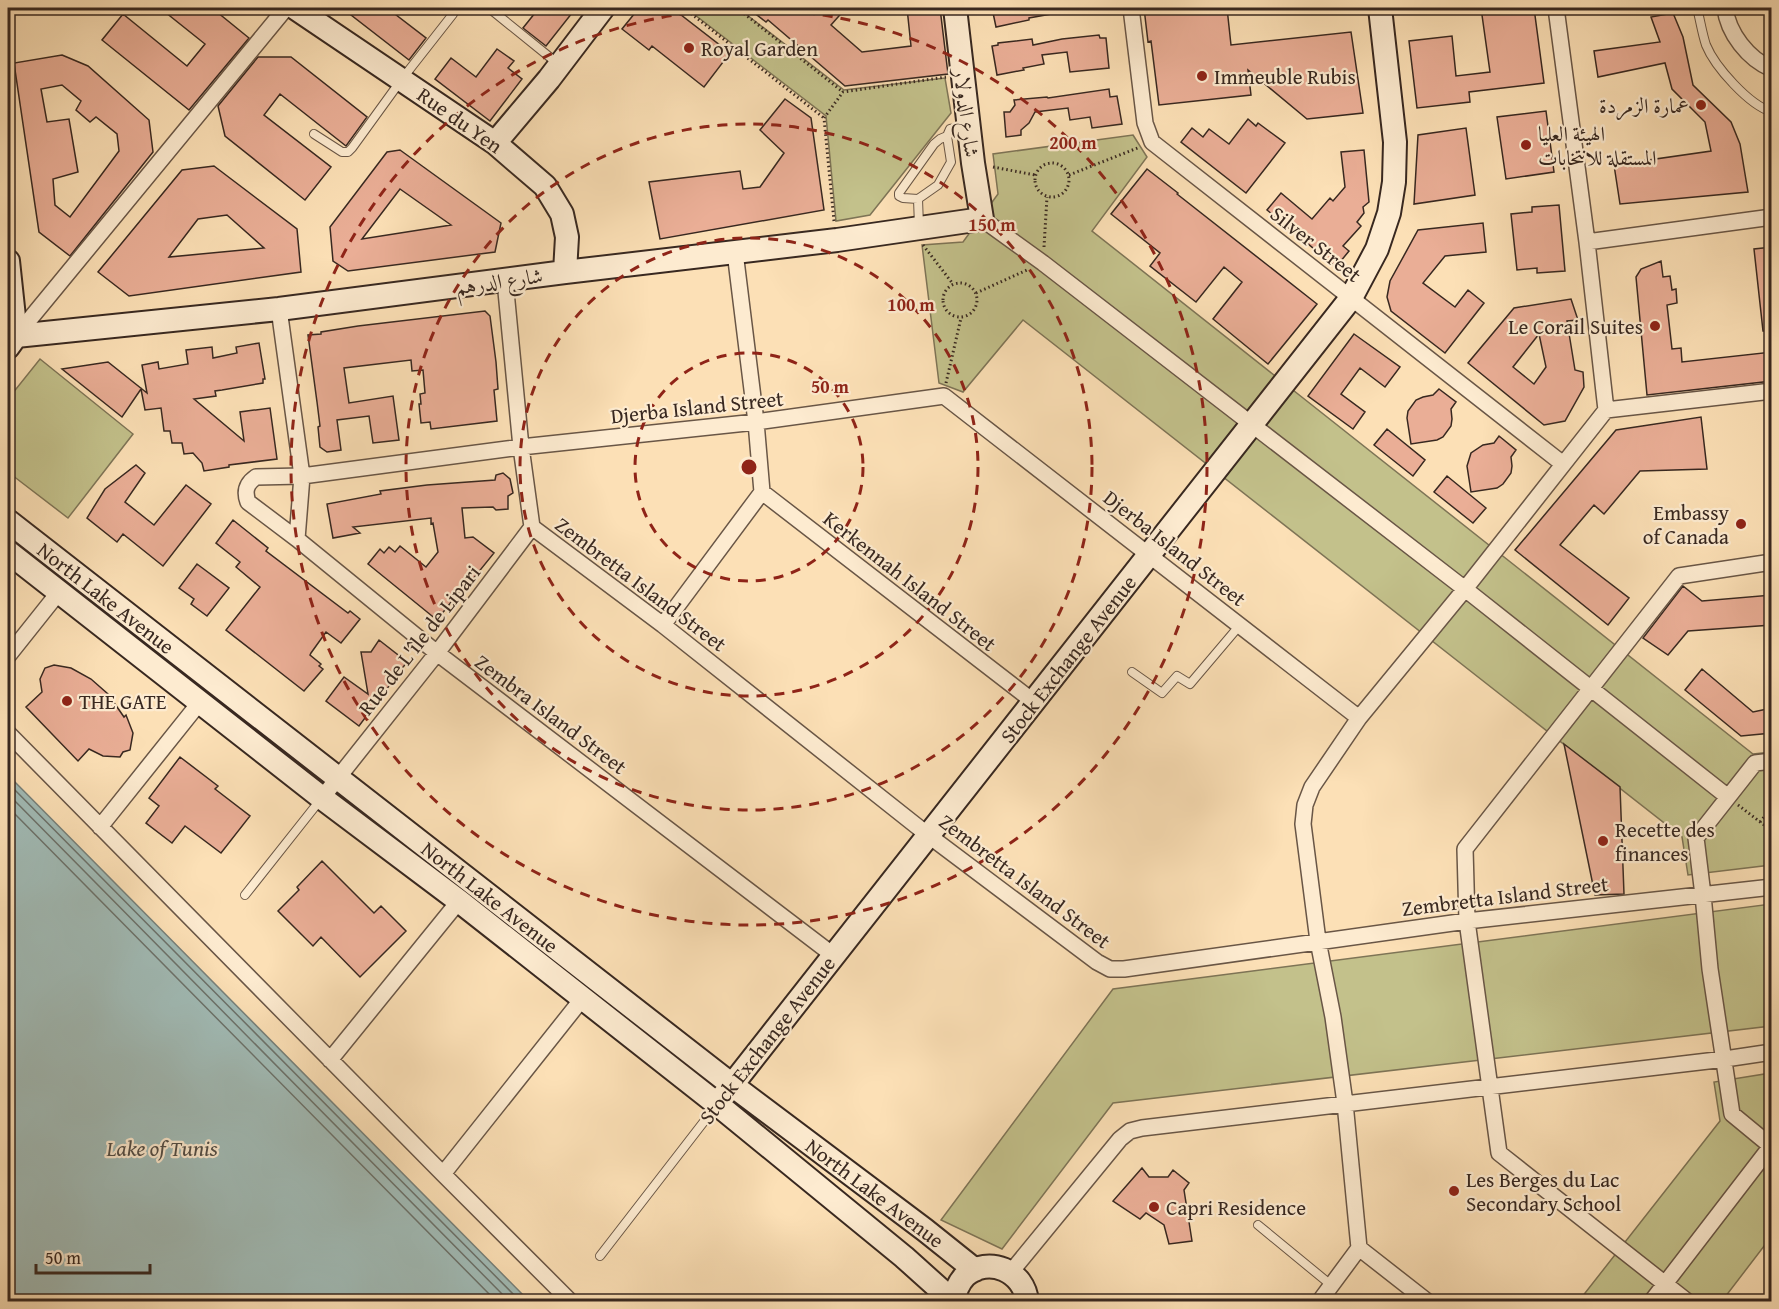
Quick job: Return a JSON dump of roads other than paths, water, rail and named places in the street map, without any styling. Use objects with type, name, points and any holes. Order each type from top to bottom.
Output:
[{"type":"street","points":[[12,342],[286,8]]},
{"type":"street","name":"Rue du Yen","points":[[295,8],[495,143],[545,186],[562,214],[567,237],[565,272]]},
{"type":"street","points":[[495,143],[549,79],[558,64],[603,8]]},
{"type":"street","name":"شارع الدولار","points":[[955,8],[973,163],[982,219]]},
{"type":"street","name":"Silver Street","points":[[1131,8],[1145,123],[1152,142],[1563,464]]},
{"type":"street","name":"Stock Exchange Avenue","points":[[717,1104],[1351,298],[1377,249],[1389,213],[1394,182],[1395,142],[1380,8]]},
{"type":"street","points":[[1556,8],[1587,242],[1606,410]]},
{"type":"street","points":[[1725,8],[1733,33],[1746,52],[1764,66],[1772,69]]},
{"type":"street","points":[[1587,242],[1772,218]]},
{"type":"street","points":[[982,219],[1043,263],[1465,589],[1728,797]]},
{"type":"street","name":"شارع الدرهم","points":[[12,342],[837,240],[982,219]]},
{"type":"street","points":[[663,625],[762,492],[756,422],[735,252]]},
{"type":"street","points":[[8,261],[12,342]]},
{"type":"street","points":[[505,281],[521,447],[532,527]]},
{"type":"street","points":[[279,309],[302,476],[297,539]]},
{"type":"street","points":[[1318,1302],[1359,1248],[1345,1103],[1333,1017],[1318,941],[1304,824],[1305,805],[1312,787],[1359,718],[1465,589],[1606,410],[1772,391]]},
{"type":"street","name":"Djerba Island Street","points":[[248,502],[246,488],[256,477],[302,476],[521,447],[756,422],[944,396],[1359,718]]},
{"type":"street","name":"Kerkennah Island Street","points":[[762,492],[1034,702]]},
{"type":"street","name":"Zembra Island Street","points":[[248,502],[437,653],[833,955]]},
{"type":"street","name":"North Lake Avenue","points":[[8,521],[732,1085],[975,1270]]},
{"type":"street","name":"Zembretta Island Street","points":[[532,527],[663,625],[928,835],[1097,962],[1110,969],[1124,969],[1467,921],[1772,887]]},
{"type":"street","name":"Rue de L'île de Lipari","points":[[322,798],[437,653],[532,527]]},
{"type":"street","name":"North Lake Avenue","points":[[8,552],[717,1104],[904,1257],[953,1301]]},
{"type":"street","points":[[1688,1302],[1499,1153],[1467,921],[1465,849],[1679,576],[1772,562]]},
{"type":"street","points":[[8,656],[59,592]]},
{"type":"street","points":[[100,827],[200,702]]},
{"type":"street","points":[[8,733],[571,1302]]},
{"type":"street","points":[[1651,1302],[1771,1147],[1732,1114],[1710,969],[1696,837],[1755,763],[1772,760]]},
{"type":"street","points":[[330,1060],[459,901]]},
{"type":"street","points":[[443,1174],[582,999]]},
{"type":"street","points":[[1011,1272],[1120,1139],[1130,1131],[1772,1052]]},
{"type":"street","points":[[1359,1248],[1428,1302]]},
{"type":"street","points":[[953,1301],[964,1277],[975,1270],[989,1266],[1011,1272],[1024,1287],[1027,1302]]},
{"type":"lane","points":[[314,134],[342,152],[348,152],[453,14],[453,8]]},
{"type":"lane","points":[[489,8],[558,64]]},
{"type":"lane","points":[[1599,8],[1626,8]]},
{"type":"lane","points":[[1697,8],[1707,45],[1729,81],[1763,110],[1772,112]]},
{"type":"lane","points":[[947,136],[934,144],[899,196],[918,199],[938,185],[951,162],[947,136],[950,129],[969,126]]},
{"type":"lane","points":[[915,229],[918,199]]},
{"type":"lane","points":[[1132,672],[1162,693],[1177,676],[1190,684],[1240,625]]},
{"type":"lane","points":[[245,896],[322,798]]},
{"type":"lane","name":"Stock Exchange Avenue","points":[[600,1256],[717,1104]]},
{"type":"lane","points":[[1258,1225],[1331,1285]]},
{"type":"water","name":"Lake of Tunis","points":[[8,775],[529,1301],[8,1301]]},
{"type":"place","name":"Royal Garden","points":[[689,48]]},
{"type":"place","name":"Immeuble Rubis","points":[[1202,76]]},
{"type":"place","name":"عمارة الزمردة","points":[[1701,105]]},
{"type":"place","name":"الهيئة العليا المستقلة للانتخابات","points":[[1526,145]]},
{"type":"place","name":"Le Corail Suites","points":[[1655,326]]},
{"type":"place","name":"Embassy of Canada","points":[[1741,524]]},
{"type":"place","name":"THE GATE","points":[[67,701]]},
{"type":"place","name":"Recette des finances","points":[[1603,841]]},
{"type":"place","name":"Les Berges du Lac Secondary School","points":[[1454,1191]]},
{"type":"place","name":"Capri Residence","points":[[1154,1207]]}]
